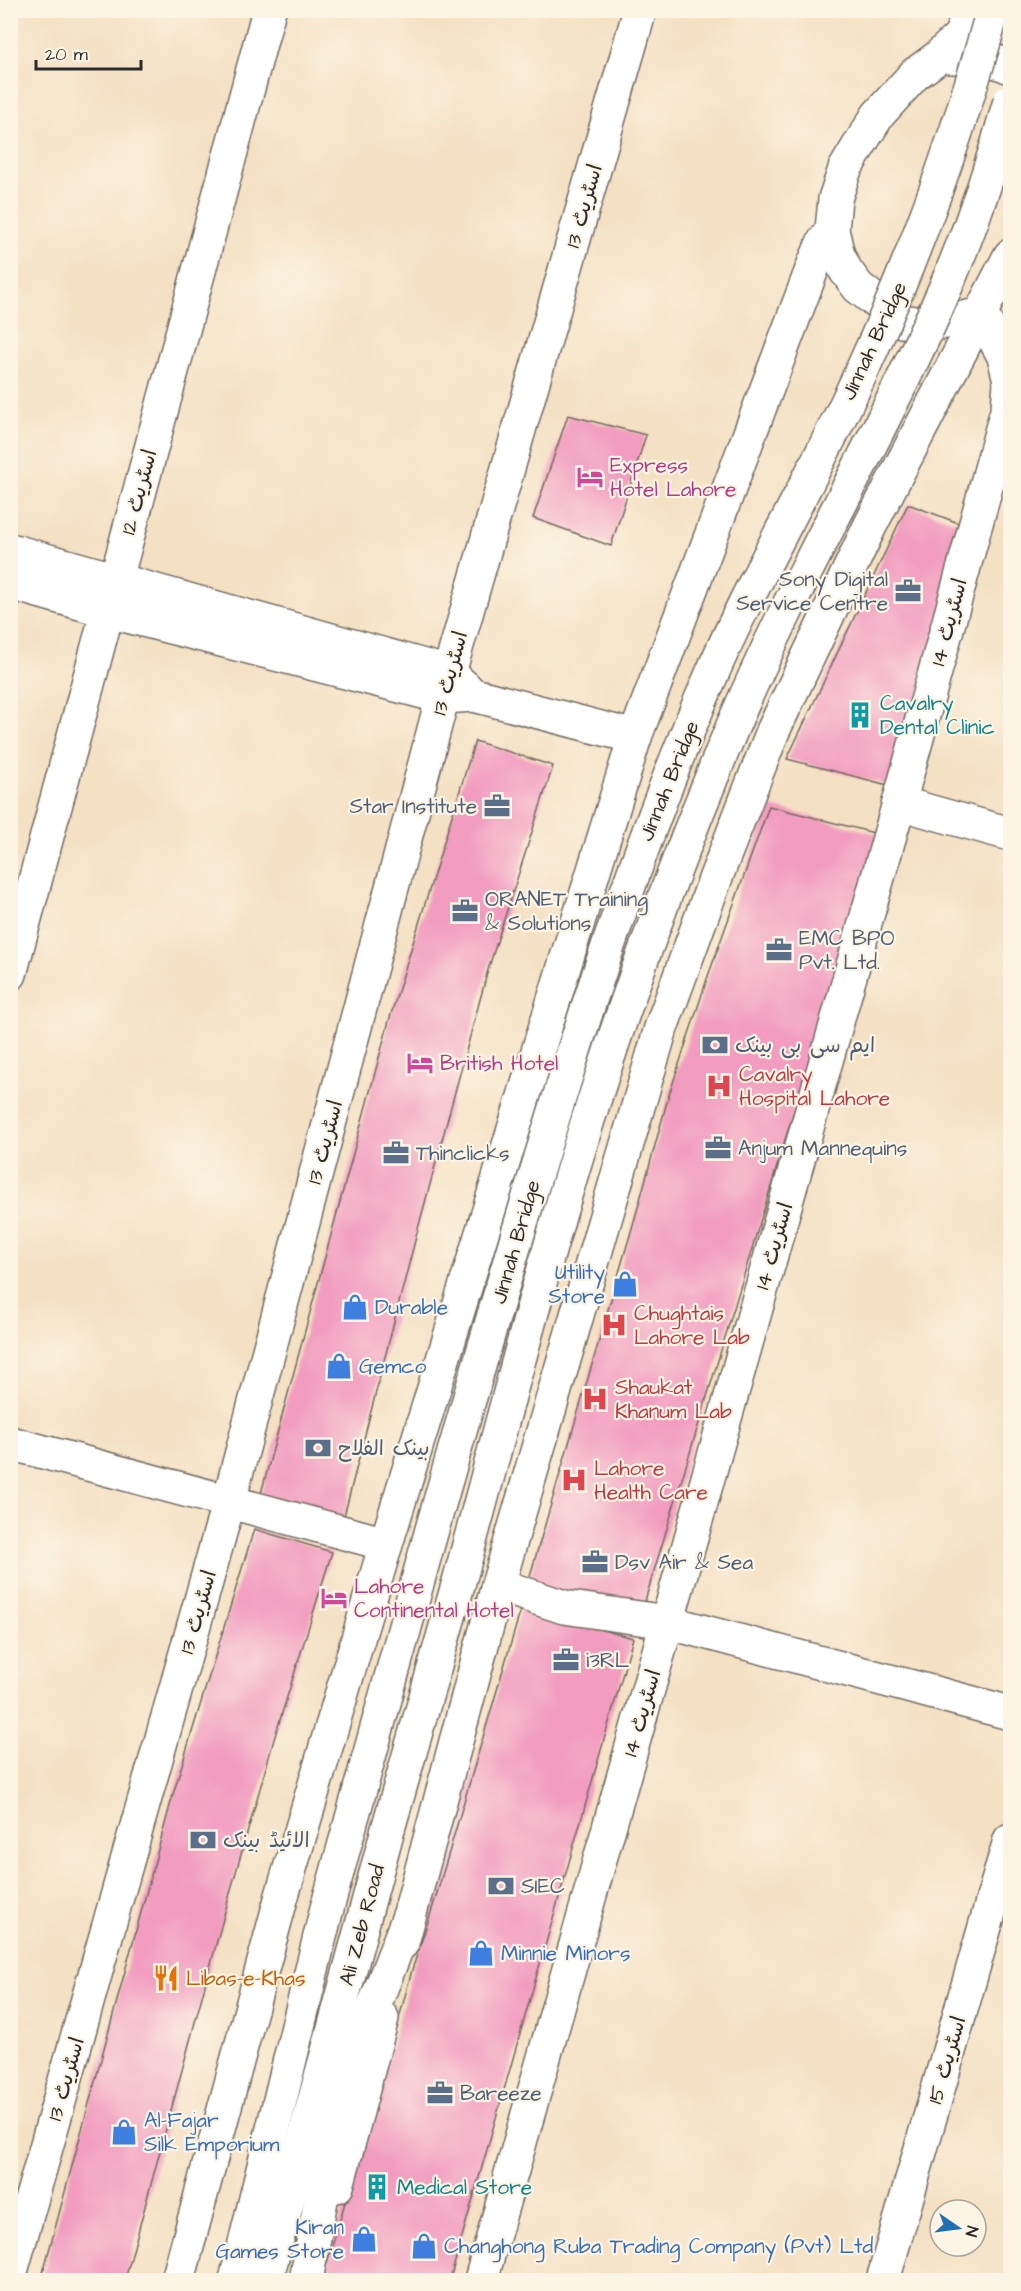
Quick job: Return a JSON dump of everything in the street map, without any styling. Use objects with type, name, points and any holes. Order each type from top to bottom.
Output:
[{"type":"street","name":"اسٹریٹ 12","points":[[10,974],[269,10]]},
{"type":"street","name":"اسٹریٹ 13","points":[[10,2275],[229,1501],[455,688],[640,10]]},
{"type":"street","points":[[971,10],[960,36],[938,58],[915,75],[878,115],[845,169],[835,199],[832,230],[838,255],[846,272],[858,287],[901,321],[932,325],[981,314]]},
{"type":"street","name":"Jinnah Bridge","points":[[418,1580],[450,1463],[568,1066],[642,847],[707,685],[747,597],[863,371],[907,269],[969,98],[993,10]]},
{"type":"street","points":[[938,58],[965,55],[1011,67]]},
{"type":"street","name":"Jinnah Bridge","points":[[462,1571],[531,1318],[601,1079],[660,910],[733,726],[786,611],[933,316],[971,227],[994,161],[1011,100]]},
{"type":"street","points":[[178,2280],[281,1899],[386,1544],[635,737],[814,264],[823,243],[832,230]]},
{"type":"street","points":[[312,2280],[498,1586],[661,1028],[716,877],[773,731],[870,526],[1011,256]]},
{"type":"street","name":"اسٹریٹ 14","points":[[481,2280],[899,803],[1008,407],[1011,382],[1004,356],[981,314]]},
{"type":"street","points":[[10,550],[116,579],[455,688],[635,737]]},
{"type":"street","points":[[10,583],[108,611],[455,688]]},
{"type":"street","points":[[899,803],[1011,834]]},
{"type":"street","points":[[10,1443],[386,1544]]},
{"type":"street","name":"Ali Zeb Road","points":[[268,2280],[388,1829],[462,1571]]},
{"type":"street","name":"Ali Zeb Road","points":[[236,2280],[326,1912],[418,1580]]},
{"type":"street","points":[[498,1586],[564,1606],[667,1623],[1011,1713]]},
{"type":"street","points":[[306,2280],[388,1829]]},
{"type":"street","name":"اسٹریٹ 15","points":[[883,2280],[1011,1840]]},
{"type":"street","points":[[281,1899],[326,1912]]},
{"type":"street","points":[[268,2280],[409,1916]]},
{"type":"building","name":"Express Hotel Lahore","points":[[568,415],[646,435],[611,546],[533,518]]},
{"type":"building","points":[[908,504],[969,527],[892,786],[787,759]]},
{"type":"building","points":[[475,741],[553,766],[488,970],[343,1520],[260,1497],[389,1021]]},
{"type":"building","points":[[769,806],[878,834],[640,1617],[527,1586],[668,1098],[707,979]]},
{"type":"building","points":[[254,1529],[332,1552],[275,1736],[232,1886],[125,2280],[41,2280],[174,1791]]},
{"type":"building","points":[[521,1609],[633,1638],[452,2272],[449,2280],[322,2280],[412,1970]]},
{"type":"place","name":"Express Hotel Lahore","points":[[590,477]]},
{"type":"place","name":"Sony Digital Service Centre","points":[[908,591]]},
{"type":"place","name":"Cavalry Dental Clinic","points":[[860,715]]},
{"type":"place","name":"Star Institute","points":[[497,806]]},
{"type":"place","name":"ORANET Training & Solutions","points":[[465,911]]},
{"type":"place","name":"EMC BPO Pvt. Ltd.","points":[[779,950]]},
{"type":"place","name":"ایم سی بی بینک","points":[[715,1045]]},
{"type":"place","name":"British Hotel","points":[[420,1063]]},
{"type":"place","name":"Cavalry Hospital Lahore","points":[[719,1086]]},
{"type":"place","name":"Anjum Mannequins","points":[[718,1148]]},
{"type":"place","name":"Thinclicks","points":[[396,1153]]},
{"type":"place","name":"Utility Store","points":[[625,1284]]},
{"type":"place","name":"Durable","points":[[355,1307]]},
{"type":"place","name":"Chughtais Lahore Lab","points":[[614,1325]]},
{"type":"place","name":"Gemco","points":[[339,1366]]},
{"type":"place","name":"Shaukat Khanum Lab","points":[[595,1399]]},
{"type":"place","name":"بینک الفلاح","points":[[318,1448]]},
{"type":"place","name":"Lahore Health Care","points":[[574,1480]]},
{"type":"place","name":"Dsv Air & Sea","points":[[595,1562]]},
{"type":"place","name":"Lahore Continental Hotel","points":[[334,1598]]},
{"type":"place","name":"i3RL","points":[[566,1660]]},
{"type":"place","name":"الائیڈ بینک","points":[[203,1840]]},
{"type":"place","name":"SIEC","points":[[501,1886]]},
{"type":"place","name":"Minnie Minors","points":[[481,1953]]},
{"type":"place","name":"Libas-e-Khas","points":[[166,1978]]},
{"type":"place","name":"Bareeze","points":[[440,2093]]},
{"type":"place","name":"Al-Fajar Silk Emporium","points":[[124,2132]]},
{"type":"place","name":"Medical Store","points":[[377,2187]]},
{"type":"place","name":"Kiran Games Store","points":[[364,2239]]},
{"type":"place","name":"Changhong Ruba Trading Company (Pvt) Ltd","points":[[424,2246]]}]
